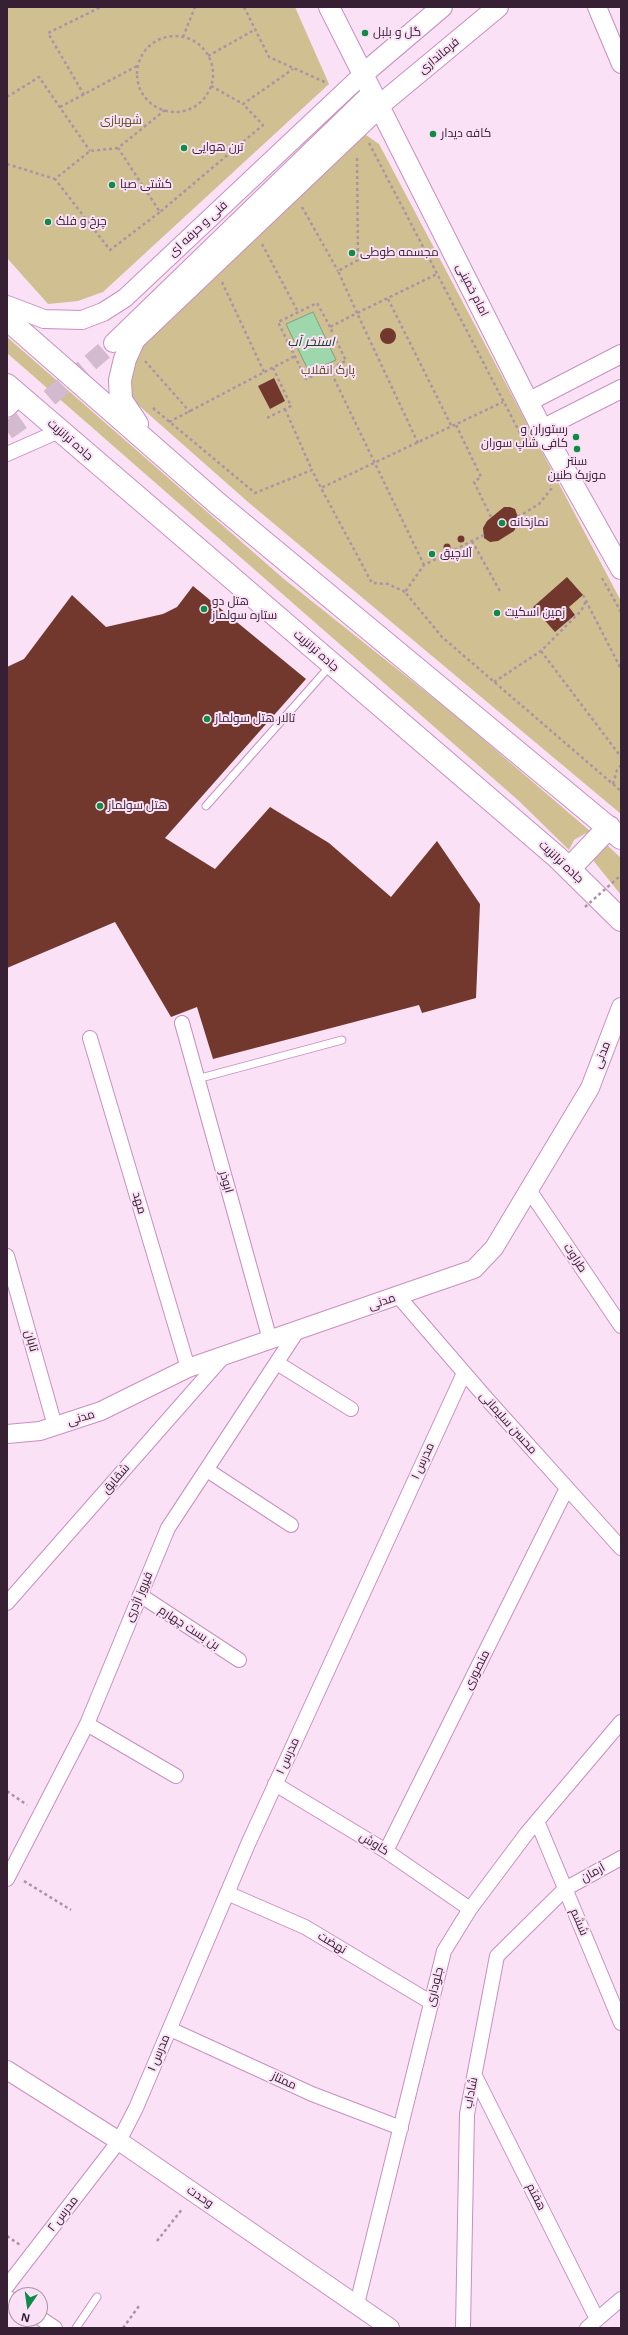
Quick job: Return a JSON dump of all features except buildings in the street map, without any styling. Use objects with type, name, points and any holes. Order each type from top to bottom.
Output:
[{"type":"main road","name":"امام خمینی","points":[[329,7],[542,429],[621,569]]},
{"type":"main road","points":[[362,75],[442,7]]},
{"type":"main road","name":"فرمانداری","points":[[376,99],[498,7]]},
{"type":"main road","points":[[150,445],[121,400],[120,380],[125,359],[134,339],[376,99]]},
{"type":"main road","points":[[7,319],[224,508],[615,833],[570,868]]},
{"type":"main road","name":"جاده ترانزیت","points":[[11,396],[60,431],[570,868],[621,920]]},
{"type":"street","points":[[598,7],[621,64]]},
{"type":"street","name":"فنی و حرفه ای","points":[[7,306],[44,319],[82,320],[109,308],[125,298],[362,75]]},
{"type":"street","points":[[112,343],[376,99]]},
{"type":"street","points":[[528,402],[621,354]]},
{"type":"street","points":[[542,429],[621,389]]},
{"type":"street","points":[[7,454],[60,431]]},
{"type":"street","name":"مدنی","points":[[7,1434],[40,1431],[101,1412],[188,1368],[474,1269],[494,1248],[590,1088],[621,1007]]},
{"type":"street","name":"ابوذر","points":[[182,1023],[270,1340]]},
{"type":"street","name":"مهد","points":[[90,1038],[188,1368]]},
{"type":"street","name":"طراوت","points":[[529,1190],[621,1326]]},
{"type":"street","name":"تابان","points":[[7,1256],[55,1426]]},
{"type":"street","name":"محسن سلیمانی","points":[[398,1296],[464,1373],[621,1548]]},
{"type":"street","name":"فیروز اژدری","points":[[9,1876],[87,1724],[168,1528],[298,1330]]},
{"type":"street","name":"شقایق","points":[[7,1603],[224,1356]]},
{"type":"street","points":[[277,1363],[351,1409]]},
{"type":"street","name":"مدرس ۱","points":[[118,2141],[136,2108],[275,1784],[464,1373]]},
{"type":"street","points":[[207,1470],[291,1525]]},
{"type":"street","name":"منصوری","points":[[386,1850],[567,1488]]},
{"type":"street","name":"بن بست چهارم","points":[[140,1595],[238,1660]]},
{"type":"street","name":"جلوداری","points":[[358,2304],[444,1951],[470,1910],[537,1821],[621,1722]]},
{"type":"street","points":[[87,1724],[176,1776]]},
{"type":"street","name":"کاوش","points":[[275,1784],[386,1850],[470,1910]]},
{"type":"street","name":"ششم","points":[[537,1821],[621,2023]]},
{"type":"street","name":"آرمان","points":[[565,1889],[621,1858]]},
{"type":"street","name":"شاداب","points":[[463,2328],[467,2114],[497,1956],[565,1889]]},
{"type":"street","name":"نهضت","points":[[227,1893],[305,1927],[432,2003]]},
{"type":"street","name":"ممتاز","points":[[170,2029],[312,2094],[401,2128]]},
{"type":"street","name":"وحدت","points":[[7,2070],[118,2141],[358,2304],[385,2327]]},
{"type":"street","name":"هفتم","points":[[474,2076],[592,2323]]},
{"type":"street","name":"مدرس ۲","points":[[7,2286],[118,2141]]},
{"type":"street","points":[[592,2323],[621,2299]]},
{"type":"lane","points":[[206,806],[332,665]]},
{"type":"lane","points":[[197,1079],[342,1040]]},
{"type":"lane","points":[[76,2328],[97,2297]]},
{"type":"path","points":[[84,94],[48,32],[101,7]]},
{"type":"path","points":[[183,37],[195,7]]},
{"type":"path","points":[[244,7],[269,57],[329,84]]},
{"type":"path","points":[[208,56],[256,29]]},
{"type":"path","points":[[176,36],[183,37],[200,45],[208,56],[213,67],[211,86],[202,100],[193,108],[182,112],[165,110],[148,101],[141,92],[137,79],[137,66],[142,54],[151,44],[163,38],[176,36]]},
{"type":"path","points":[[60,107],[137,66]]},
{"type":"path","points":[[243,104],[294,68]]},
{"type":"path","points":[[7,97],[39,77],[90,151]]},
{"type":"path","points":[[7,164],[55,179],[110,250],[160,212],[263,125],[243,104],[211,86]]},
{"type":"path","points":[[55,179],[90,151],[118,148],[165,110]]},
{"type":"path","points":[[366,142],[369,144],[503,402],[522,435]]},
{"type":"path","points":[[118,148],[160,212]]},
{"type":"path","points":[[338,271],[358,260],[357,155]]},
{"type":"path","points":[[301,205],[338,271],[418,443]]},
{"type":"path","points":[[261,243],[298,312]]},
{"type":"path","points":[[330,327],[437,274]]},
{"type":"path","points":[[222,280],[264,372]]},
{"type":"path","points":[[388,299],[453,427]]},
{"type":"path","points":[[317,303],[346,361],[306,379],[278,322],[298,312],[317,303]]},
{"type":"path","points":[[295,356],[169,422],[255,493],[312,470]]},
{"type":"path","points":[[143,358],[190,412]]},
{"type":"path","points":[[267,418],[291,406],[273,368]]},
{"type":"path","points":[[329,368],[424,565]]},
{"type":"path","points":[[321,488],[375,464],[503,402]]},
{"type":"path","points":[[285,409],[312,470],[372,583],[388,584],[405,592],[442,637],[621,791]]},
{"type":"path","points":[[456,425],[481,476],[474,482],[491,517]]},
{"type":"path","points":[[518,517],[539,504],[552,488],[548,482]]},
{"type":"path","points":[[405,592],[424,565],[484,535]]},
{"type":"path","points":[[472,541],[500,593]]},
{"type":"path","points":[[583,595],[621,670]]},
{"type":"path","points":[[494,682],[541,651],[581,611],[586,601]]},
{"type":"path","points":[[541,651],[621,756]]},
{"type":"path","points":[[613,784],[617,770],[621,765]]},
{"type":"path","points":[[585,907],[621,875]]},
{"type":"path","points":[[7,1791],[40,1815]]},
{"type":"path","points":[[9,1876],[71,1910]]},
{"type":"path","points":[[157,2241],[194,2193]]},
{"type":"path","points":[[123,2328],[139,2306]]},
{"type":"green space","name":"شهربازی","points":[[7,7],[295,7],[329,84],[103,292],[78,301],[48,304],[7,258]]},
{"type":"green space","name":"پارک انقلاب","points":[[366,135],[379,144],[621,601],[621,814],[248,502],[136,403],[131,396],[129,380],[143,341],[354,140]]},
{"type":"green space","points":[[7,337],[284,579],[456,716],[590,831],[574,840],[569,850],[519,801],[7,353]]},
{"type":"green space","points":[[606,844],[621,858],[621,895],[592,859]]},
{"type":"water","name":"استخر آب","points":[[313,312],[336,360],[309,372],[286,324]]},
{"type":"tunnel","points":[[7,431],[27,417],[113,343]]},
{"type":"place","name":"گل و بلبل","points":[[365,33]]},
{"type":"place","name":"کافه دیدار","points":[[433,134]]},
{"type":"place","name":"ترن هوایی","points":[[184,148]]},
{"type":"place","name":"کشتی صبا","points":[[112,185]]},
{"type":"place","name":"چرخ و فلک","points":[[48,222]]},
{"type":"place","name":"مجسمه طوطی","points":[[352,253]]},
{"type":"place","name":"رستوران و کافی شاپ سوران","points":[[576,437]]},
{"type":"place","name":"سنتر موزیک طنین","points":[[577,449]]},
{"type":"place","name":"نمازخانه","points":[[502,523]]},
{"type":"place","name":"آلاچیق","points":[[432,554]]},
{"type":"place","name":"هتل دو ستاره سولماز","points":[[204,609]]},
{"type":"place","name":"زمین اسکیت","points":[[497,613]]},
{"type":"place","name":"تالار هتل سولماز","points":[[207,719]]},
{"type":"place","name":"هتل سولماز","points":[[100,806]]}]
